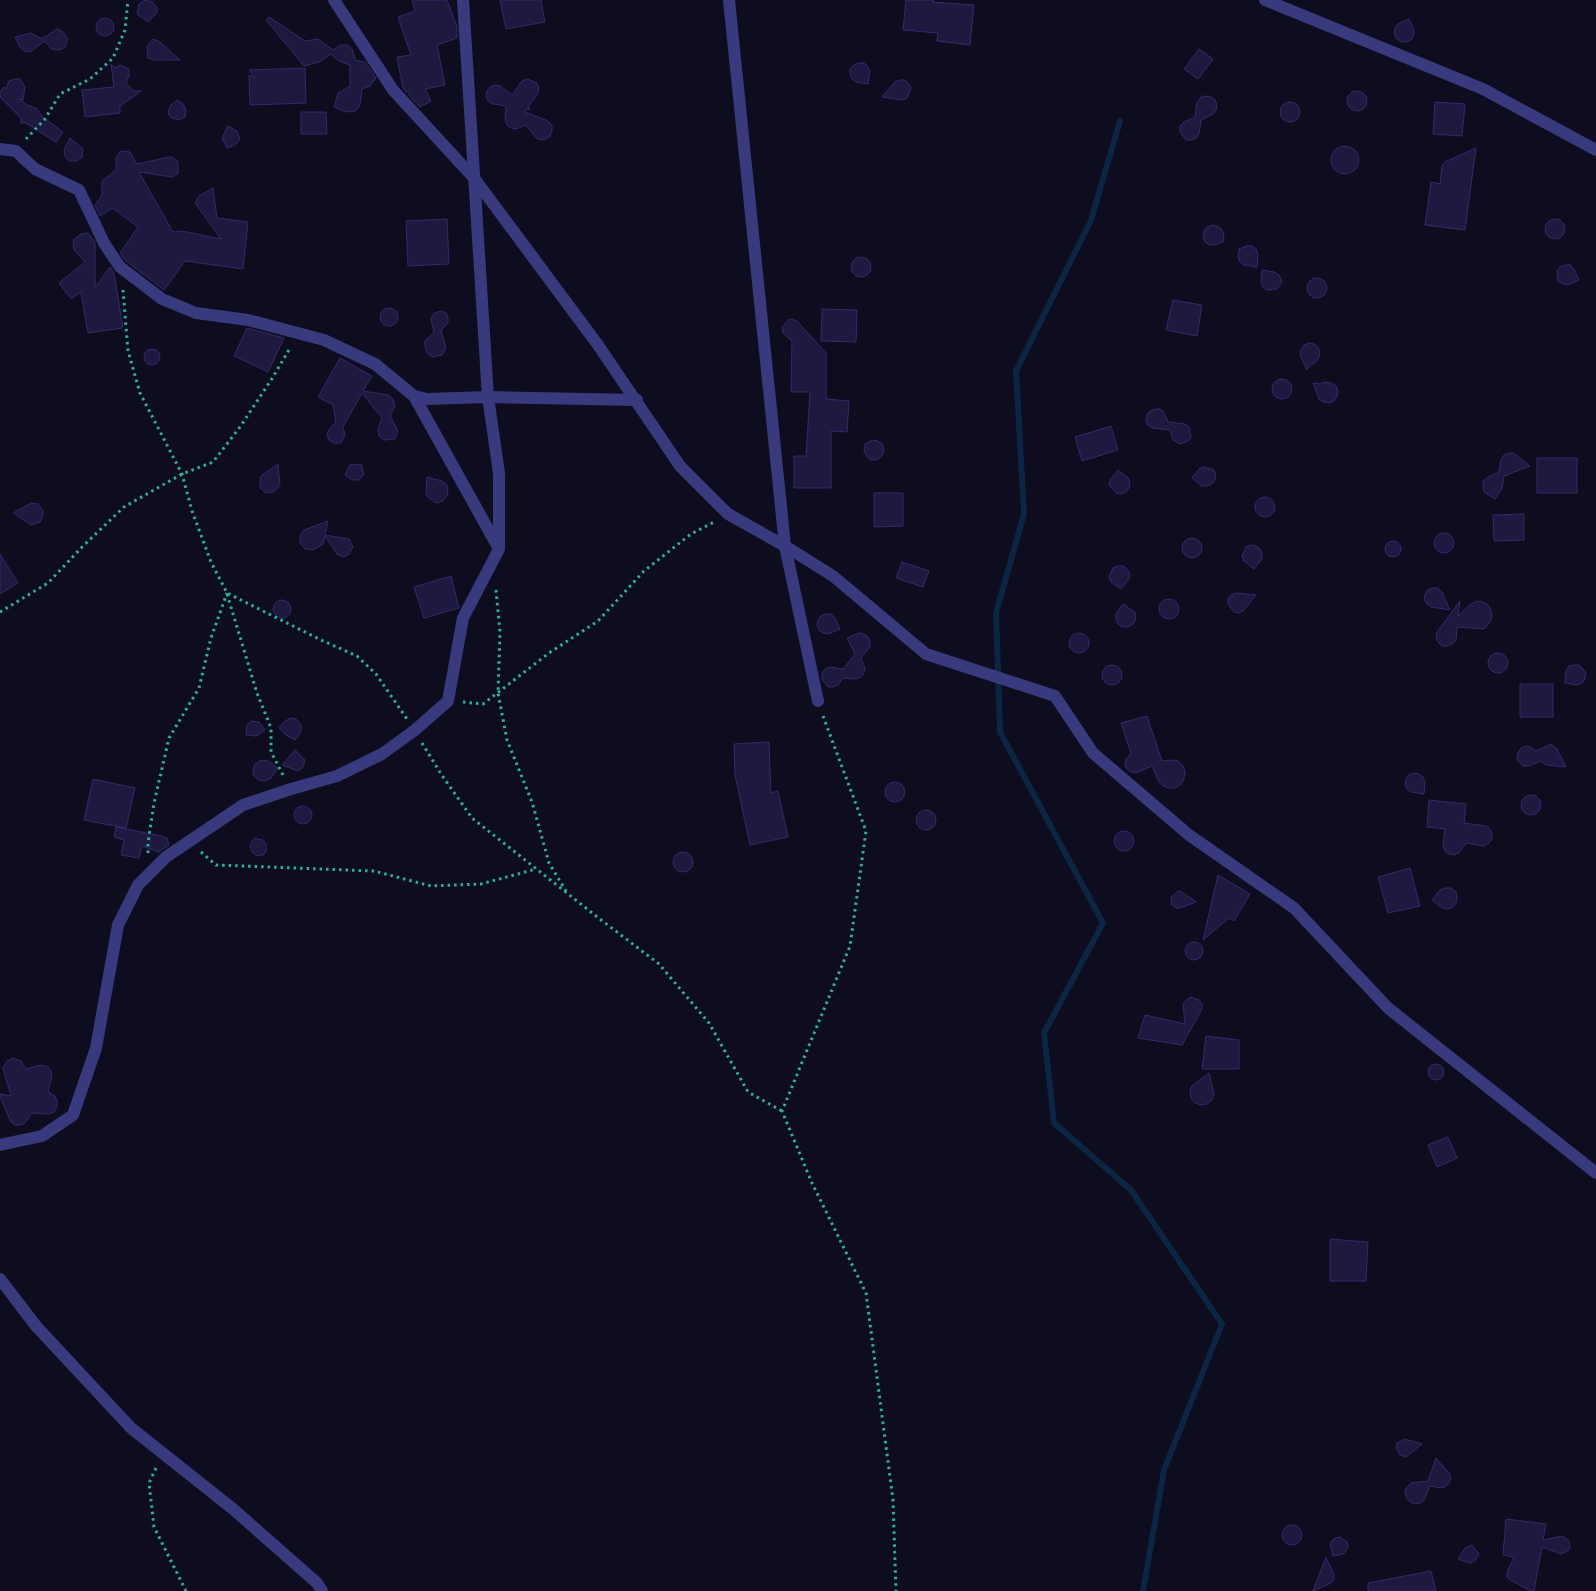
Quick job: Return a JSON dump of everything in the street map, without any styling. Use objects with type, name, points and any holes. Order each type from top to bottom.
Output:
[{"type":"street","points":[[334,0],[393,90],[474,178],[598,345],[680,466],[728,514],[833,576],[926,654],[1055,696],[1093,753],[1190,835],[1294,908],[1388,1008],[1596,1173]]},
{"type":"street","points":[[0,1146],[42,1136],[73,1115],[96,1048],[118,926],[138,884],[166,857],[243,805],[291,788],[337,776],[382,754],[415,730],[448,701],[463,618],[500,549],[500,474],[488,397],[469,79],[462,0]]},
{"type":"street","points":[[729,0],[785,546],[818,701]]},
{"type":"street","points":[[1265,0],[1482,90],[1596,150]]},
{"type":"street","points":[[0,149],[16,151],[35,169],[79,190],[104,243],[120,267],[162,299],[196,313],[248,320],[300,332],[324,340],[375,364],[414,396],[500,549]]},
{"type":"street","points":[[414,396],[427,399],[488,397],[636,400]]},
{"type":"street","points":[[0,1279],[36,1326],[131,1428],[233,1509],[317,1583],[322,1591]]},
{"type":"path","points":[[16,151],[45,119],[60,94],[90,79],[113,58],[125,30],[128,0]]},
{"type":"path","points":[[1,611],[48,583],[124,507],[182,474],[213,462],[250,413],[274,377],[300,332]]},
{"type":"path","points":[[448,701],[483,704],[549,653],[598,621],[644,572],[691,534],[728,514]]},
{"type":"path","points":[[496,588],[500,632],[498,693],[507,740],[532,802],[549,863],[568,894]]},
{"type":"path","points":[[150,873],[148,843],[154,803],[169,738],[199,688],[211,638],[227,593],[257,693],[271,728],[271,752],[291,788]]},
{"type":"path","points":[[818,701],[866,831],[850,946],[782,1110],[812,1184],[866,1293],[892,1500],[896,1591]]},
{"type":"path","points":[[188,842],[216,865],[374,871],[431,886],[481,884],[536,869]]},
{"type":"path","points":[[162,1453],[149,1483],[154,1526],[186,1591]]},
{"type":"building","points":[[145,0],[153,2],[157,8],[157,13],[148,22],[137,14],[139,4]]},
{"type":"building","points":[[412,0],[447,0],[457,27],[457,38],[437,45],[445,85],[425,89],[431,101],[420,107],[403,88],[397,57],[411,55],[398,17],[415,11]]},
{"type":"building","points":[[500,0],[541,0],[545,22],[506,29]]},
{"type":"building","points":[[906,0],[934,0],[933,2],[974,5],[970,45],[937,41],[938,33],[903,30]]},
{"type":"building","points":[[269,17],[305,41],[318,39],[333,50],[341,45],[347,45],[352,49],[355,60],[365,62],[376,78],[370,86],[362,89],[360,104],[355,111],[346,112],[334,107],[338,93],[350,86],[350,65],[339,61],[331,54],[319,62],[304,66],[266,20]]},
{"type":"building","points":[[101,18],[109,18],[114,23],[112,34],[101,36],[96,31],[96,23]]},
{"type":"building","points":[[1409,19],[1414,35],[1411,40],[1406,42],[1400,41],[1394,33],[1395,28],[1398,24]]},
{"type":"building","points":[[57,29],[63,32],[67,38],[65,47],[60,50],[52,49],[44,41],[32,51],[26,52],[20,47],[15,37],[31,33],[42,39]]},
{"type":"building","points":[[153,39],[160,42],[180,60],[154,60],[148,58],[147,46]]},
{"type":"building","points":[[1199,49],[1213,59],[1198,79],[1184,69]]},
{"type":"building","points":[[859,63],[864,63],[870,71],[868,84],[856,82],[852,79],[850,69]]},
{"type":"building","points":[[111,64],[115,68],[120,65],[129,69],[129,76],[126,82],[133,91],[141,91],[120,106],[120,113],[85,117],[82,90],[114,87]]},
{"type":"building","points":[[305,68],[306,103],[250,105],[249,75],[255,78],[249,70]]},
{"type":"building","points":[[20,79],[25,87],[23,100],[19,99],[27,105],[36,108],[44,118],[63,132],[56,142],[26,123],[21,123],[21,118],[0,97],[0,92],[4,87],[6,89],[9,81]]},
{"type":"building","points":[[527,79],[537,83],[539,88],[538,93],[528,107],[530,109],[527,109],[525,112],[548,121],[552,125],[550,136],[546,139],[536,138],[526,125],[516,129],[511,128],[505,120],[506,106],[493,104],[488,101],[486,96],[490,87],[495,85],[500,86],[512,95],[522,81]]},
{"type":"building","points":[[905,80],[911,88],[907,98],[903,100],[882,97],[895,82]]},
{"type":"building","points":[[1357,91],[1364,94],[1367,101],[1364,108],[1357,111],[1350,108],[1347,101],[1350,94]]},
{"type":"building","points":[[1202,96],[1211,97],[1215,100],[1216,110],[1213,114],[1201,120],[1199,134],[1196,138],[1186,140],[1180,132],[1180,126],[1195,117],[1197,103]]},
{"type":"building","points":[[177,100],[183,104],[186,110],[185,117],[179,120],[172,118],[168,114],[170,106]]},
{"type":"building","points":[[1290,102],[1297,105],[1300,112],[1297,119],[1290,122],[1283,119],[1280,112],[1283,105]]},
{"type":"building","points":[[1435,102],[1465,104],[1462,136],[1433,134]]},
{"type":"building","points":[[301,112],[326,112],[327,134],[301,134]]},
{"type":"building","points":[[228,126],[237,131],[240,139],[235,145],[227,148],[222,138]]},
{"type":"building","points":[[70,138],[83,149],[82,157],[77,161],[69,161],[65,156],[64,150]]},
{"type":"building","points":[[1345,146],[1355,150],[1359,160],[1355,170],[1345,174],[1335,170],[1331,160],[1335,150]]},
{"type":"building","points":[[1476,148],[1465,230],[1425,225],[1431,182],[1440,184],[1442,166],[1445,162]]},
{"type":"building","points":[[121,151],[130,152],[137,164],[169,157],[178,162],[178,173],[172,177],[139,172],[173,232],[182,231],[221,239],[195,203],[199,196],[213,188],[217,218],[248,222],[243,269],[185,261],[164,290],[126,261],[120,253],[138,227],[113,208],[100,216],[95,205],[102,195],[102,181],[116,170],[116,157]]},
{"type":"building","points":[[447,219],[449,264],[408,266],[406,221]]},
{"type":"building","points":[[1555,219],[1562,222],[1565,229],[1562,236],[1555,239],[1548,236],[1545,229],[1548,222]]},
{"type":"building","points":[[1212,225],[1221,229],[1224,234],[1223,242],[1210,245],[1205,242],[1203,237],[1204,231]]},
{"type":"building","points":[[88,233],[95,242],[95,288],[110,267],[114,273],[123,328],[88,333],[81,292],[71,299],[59,283],[85,262],[74,250],[73,240],[81,234]]},
{"type":"building","points":[[1252,246],[1256,249],[1258,254],[1257,267],[1244,265],[1240,262],[1238,257],[1239,249]]},
{"type":"building","points":[[861,257],[868,260],[871,267],[868,274],[861,277],[854,274],[851,267],[854,260]]},
{"type":"building","points":[[1565,265],[1570,265],[1574,269],[1579,280],[1568,285],[1558,281],[1557,271]]},
{"type":"building","points":[[1262,270],[1279,275],[1282,282],[1277,289],[1267,290],[1263,287],[1261,282]]},
{"type":"building","points":[[1317,278],[1324,281],[1327,288],[1324,295],[1317,298],[1310,295],[1307,288],[1310,281]]},
{"type":"building","points":[[1173,300],[1202,305],[1197,336],[1166,330]]},
{"type":"building","points":[[389,308],[395,311],[398,317],[395,323],[389,326],[383,323],[380,317],[383,311]]},
{"type":"building","points":[[822,309],[857,310],[856,342],[821,341]]},
{"type":"building","points":[[441,311],[446,313],[448,318],[448,323],[441,330],[446,348],[442,355],[433,357],[427,353],[424,342],[434,332],[431,319],[434,313]]},
{"type":"building","points":[[788,320],[797,321],[826,353],[826,399],[849,401],[847,432],[831,431],[831,488],[794,488],[794,456],[806,456],[810,392],[791,392],[792,341],[783,333],[782,328]]},
{"type":"building","points":[[247,328],[284,338],[268,372],[234,356]]},
{"type":"building","points":[[1309,343],[1318,347],[1320,352],[1314,364],[1311,364],[1307,370],[1300,355],[1304,345]]},
{"type":"building","points":[[152,349],[158,351],[160,357],[158,363],[152,365],[146,363],[144,357],[146,351]]},
{"type":"building","points":[[340,358],[372,376],[363,391],[388,395],[393,399],[395,406],[390,416],[398,431],[395,439],[384,440],[379,436],[378,429],[382,418],[362,393],[343,427],[345,435],[341,443],[334,443],[329,440],[327,434],[336,422],[333,405],[318,397]]},
{"type":"building","points":[[1282,379],[1289,382],[1292,389],[1289,396],[1282,399],[1275,396],[1272,389],[1275,382]]},
{"type":"building","points":[[1323,382],[1336,386],[1338,391],[1334,401],[1329,403],[1319,399],[1313,383],[1321,384]]},
{"type":"building","points":[[1155,409],[1160,409],[1164,412],[1168,422],[1185,424],[1189,427],[1191,437],[1188,441],[1180,444],[1173,440],[1170,430],[1152,428],[1148,425],[1147,415]]},
{"type":"building","points":[[1111,426],[1118,450],[1082,461],[1075,437]]},
{"type":"building","points":[[873,440],[882,444],[884,449],[880,458],[870,460],[864,452],[865,444]]},
{"type":"building","points":[[1509,453],[1514,453],[1530,466],[1504,476],[1502,489],[1495,499],[1484,492],[1483,482],[1486,478],[1499,472],[1501,459]]},
{"type":"building","points":[[1537,458],[1577,458],[1577,493],[1537,493]]},
{"type":"building","points":[[278,464],[280,485],[274,492],[266,493],[260,488],[260,478]]},
{"type":"building","points":[[361,464],[364,474],[359,480],[353,480],[345,475],[350,465]]},
{"type":"building","points":[[1204,467],[1214,470],[1216,475],[1212,484],[1207,486],[1202,486],[1192,478],[1199,469]]},
{"type":"building","points":[[1118,470],[1128,478],[1130,483],[1126,492],[1121,494],[1116,493],[1109,485],[1110,480]]},
{"type":"building","points":[[427,477],[442,481],[447,485],[448,494],[444,500],[438,503],[428,497],[426,493]]},
{"type":"building","points":[[874,493],[903,493],[903,526],[874,527]]},
{"type":"building","points":[[1265,497],[1272,500],[1275,507],[1272,514],[1265,517],[1258,514],[1255,507],[1258,500]]},
{"type":"building","points":[[31,503],[38,504],[43,511],[43,515],[40,522],[31,525],[13,513]]},
{"type":"building","points":[[1524,514],[1524,540],[1494,541],[1493,515]]},
{"type":"building","points":[[328,521],[325,535],[349,539],[353,547],[348,555],[343,557],[337,554],[325,536],[323,544],[313,550],[305,549],[300,543],[300,536],[304,530]]},
{"type":"building","points":[[1444,533],[1451,536],[1454,543],[1451,550],[1444,553],[1437,550],[1434,543],[1437,536]]},
{"type":"building","points":[[1192,538],[1199,541],[1202,548],[1199,555],[1192,558],[1185,555],[1182,548],[1185,541]]},
{"type":"building","points":[[1390,541],[1396,541],[1401,546],[1399,555],[1390,557],[1385,552],[1385,546]]},
{"type":"building","points":[[1251,545],[1260,549],[1262,554],[1262,559],[1254,569],[1244,561],[1242,556],[1246,547]]},
{"type":"building","points":[[0,554],[18,583],[0,594]]},
{"type":"building","points":[[902,562],[929,571],[923,587],[896,578]]},
{"type":"building","points":[[1123,566],[1130,574],[1129,579],[1121,589],[1111,582],[1109,577],[1113,568]]},
{"type":"building","points":[[451,576],[459,608],[424,618],[414,587]]},
{"type":"building","points":[[1433,588],[1438,588],[1442,592],[1450,610],[1431,607],[1427,604],[1424,599],[1425,594]]},
{"type":"building","points":[[1236,593],[1256,595],[1244,610],[1239,613],[1234,612],[1228,604],[1228,599]]},
{"type":"building","points":[[1169,599],[1176,602],[1179,609],[1176,616],[1169,619],[1162,616],[1159,609],[1162,602]]},
{"type":"building","points":[[282,600],[290,605],[291,609],[286,617],[282,618],[274,613],[273,609],[278,601]]},
{"type":"building","points":[[1460,601],[1458,616],[1471,604],[1477,601],[1483,602],[1491,610],[1490,622],[1484,629],[1457,627],[1456,640],[1452,644],[1442,646],[1436,638],[1437,632]]},
{"type":"building","points":[[1123,604],[1136,613],[1135,621],[1127,627],[1122,627],[1116,619],[1116,614]]},
{"type":"building","points":[[825,614],[831,614],[835,618],[840,629],[828,634],[819,630],[818,620]]},
{"type":"building","points":[[859,633],[868,637],[870,642],[870,647],[861,658],[865,668],[864,673],[856,679],[843,678],[838,685],[828,687],[822,679],[822,673],[830,667],[843,669],[855,654],[847,638]]},
{"type":"building","points":[[1079,633],[1086,636],[1089,643],[1086,650],[1079,653],[1072,650],[1069,643],[1072,636]]},
{"type":"building","points":[[1498,653],[1505,656],[1508,663],[1505,670],[1498,673],[1491,670],[1488,663],[1491,656]]},
{"type":"building","points":[[1112,665],[1119,668],[1122,675],[1119,682],[1112,685],[1105,682],[1102,675],[1105,668]]},
{"type":"building","points":[[1579,665],[1586,673],[1582,683],[1577,685],[1565,683],[1566,671],[1569,666]]},
{"type":"building","points":[[1520,684],[1553,684],[1553,717],[1520,717]]},
{"type":"building","points":[[1147,716],[1162,761],[1178,761],[1183,766],[1185,772],[1184,779],[1175,788],[1163,786],[1159,782],[1152,766],[1136,773],[1127,769],[1125,764],[1126,759],[1131,753],[1121,723]]},
{"type":"building","points":[[291,718],[296,719],[301,725],[301,732],[295,740],[279,728],[285,721]]},
{"type":"building","points":[[251,721],[259,722],[265,730],[256,736],[246,735],[247,725]]},
{"type":"building","points":[[769,742],[771,793],[778,791],[788,837],[750,845],[735,775],[734,744]]},
{"type":"building","points":[[1551,744],[1557,749],[1566,767],[1546,765],[1541,761],[1523,766],[1517,758],[1521,748],[1531,747],[1536,751]]},
{"type":"building","points":[[295,750],[305,760],[303,767],[298,771],[282,765]]},
{"type":"building","points":[[261,760],[268,761],[278,768],[271,778],[265,781],[258,780],[253,775],[254,765]]},
{"type":"building","points":[[1414,773],[1423,777],[1425,782],[1424,794],[1411,792],[1405,785],[1409,775]]},
{"type":"building","points":[[93,779],[135,788],[126,828],[84,820]]},
{"type":"building","points":[[895,782],[902,785],[905,792],[902,799],[895,802],[888,799],[885,792],[888,785]]},
{"type":"building","points":[[1531,795],[1538,798],[1541,805],[1538,812],[1531,815],[1524,812],[1521,805],[1524,798]]},
{"type":"building","points":[[1429,800],[1466,804],[1464,823],[1486,826],[1490,829],[1492,839],[1484,846],[1466,843],[1459,853],[1449,854],[1443,846],[1445,829],[1427,827]]},
{"type":"building","points":[[303,806],[309,809],[312,815],[309,821],[303,824],[297,821],[294,815],[297,809]]},
{"type":"building","points":[[926,810],[933,813],[936,820],[933,827],[926,830],[919,827],[916,820],[919,813]]},
{"type":"building","points":[[116,827],[162,836],[167,838],[169,845],[159,852],[142,846],[139,858],[121,855],[124,840],[114,837]]},
{"type":"building","points":[[1124,831],[1131,834],[1134,841],[1131,848],[1124,851],[1117,848],[1114,841],[1117,834]]},
{"type":"building","points":[[254,838],[263,840],[266,844],[266,852],[263,855],[257,856],[252,852],[250,846]]},
{"type":"building","points":[[683,852],[690,855],[693,862],[690,869],[683,872],[676,869],[673,862],[676,855]]},
{"type":"building","points":[[1410,868],[1420,906],[1388,913],[1378,877]]},
{"type":"building","points":[[1218,875],[1250,894],[1234,921],[1229,918],[1203,940]]},
{"type":"building","points":[[1451,888],[1456,892],[1457,897],[1453,907],[1448,909],[1442,908],[1432,900],[1440,890]]},
{"type":"building","points":[[1178,891],[1196,902],[1176,908],[1172,905],[1171,897]]},
{"type":"building","points":[[1194,942],[1200,945],[1203,951],[1200,957],[1194,960],[1188,957],[1185,951],[1188,945]]},
{"type":"building","points":[[1190,997],[1199,1000],[1202,1004],[1202,1009],[1182,1045],[1138,1038],[1145,1015],[1185,1024],[1183,1004]]},
{"type":"building","points":[[1206,1036],[1239,1040],[1239,1069],[1202,1069]]},
{"type":"building","points":[[13,1058],[21,1061],[26,1069],[40,1065],[50,1069],[52,1075],[48,1092],[55,1096],[57,1101],[57,1107],[54,1112],[49,1114],[32,1113],[25,1123],[20,1125],[15,1125],[11,1122],[0,1094],[11,1096],[3,1068],[7,1061]]},
{"type":"building","points":[[1433,1064],[1439,1064],[1444,1069],[1442,1078],[1433,1080],[1428,1075],[1428,1069]]},
{"type":"building","points":[[1209,1073],[1214,1094],[1212,1100],[1207,1104],[1195,1103],[1191,1098],[1192,1086]]},
{"type":"building","points":[[1448,1137],[1457,1158],[1437,1167],[1428,1145]]},
{"type":"building","points":[[1330,1239],[1368,1242],[1366,1281],[1330,1281]]},
{"type":"building","points":[[1405,1439],[1422,1444],[1406,1457],[1400,1455],[1396,1447],[1397,1443]]},
{"type":"building","points":[[1436,1458],[1449,1473],[1451,1478],[1449,1483],[1445,1487],[1440,1488],[1430,1486],[1424,1500],[1414,1504],[1406,1497],[1407,1487],[1411,1483],[1428,1481]]},
{"type":"building","points":[[1506,1519],[1546,1524],[1543,1540],[1562,1536],[1569,1541],[1569,1550],[1561,1554],[1542,1547],[1534,1591],[1507,1577],[1507,1572],[1514,1557],[1503,1555]]},
{"type":"building","points":[[1292,1525],[1299,1528],[1302,1535],[1299,1542],[1292,1545],[1285,1542],[1282,1535],[1285,1528]]},
{"type":"building","points":[[1340,1537],[1347,1542],[1348,1547],[1343,1554],[1333,1556],[1330,1545],[1335,1538]]},
{"type":"building","points":[[1472,1545],[1479,1554],[1475,1561],[1470,1563],[1458,1559],[1465,1548]]},
{"type":"building","points":[[1326,1557],[1334,1579],[1331,1583],[1313,1591]]},
{"type":"building","points":[[1431,1571],[1436,1591],[1368,1591],[1368,1583]]},
{"type":"waterway","points":[[1120,121],[1091,220],[1016,371],[1024,514],[996,613],[1000,732],[1103,923],[1044,1033],[1054,1123],[1131,1190],[1222,1324],[1164,1470],[1143,1591]]}]
